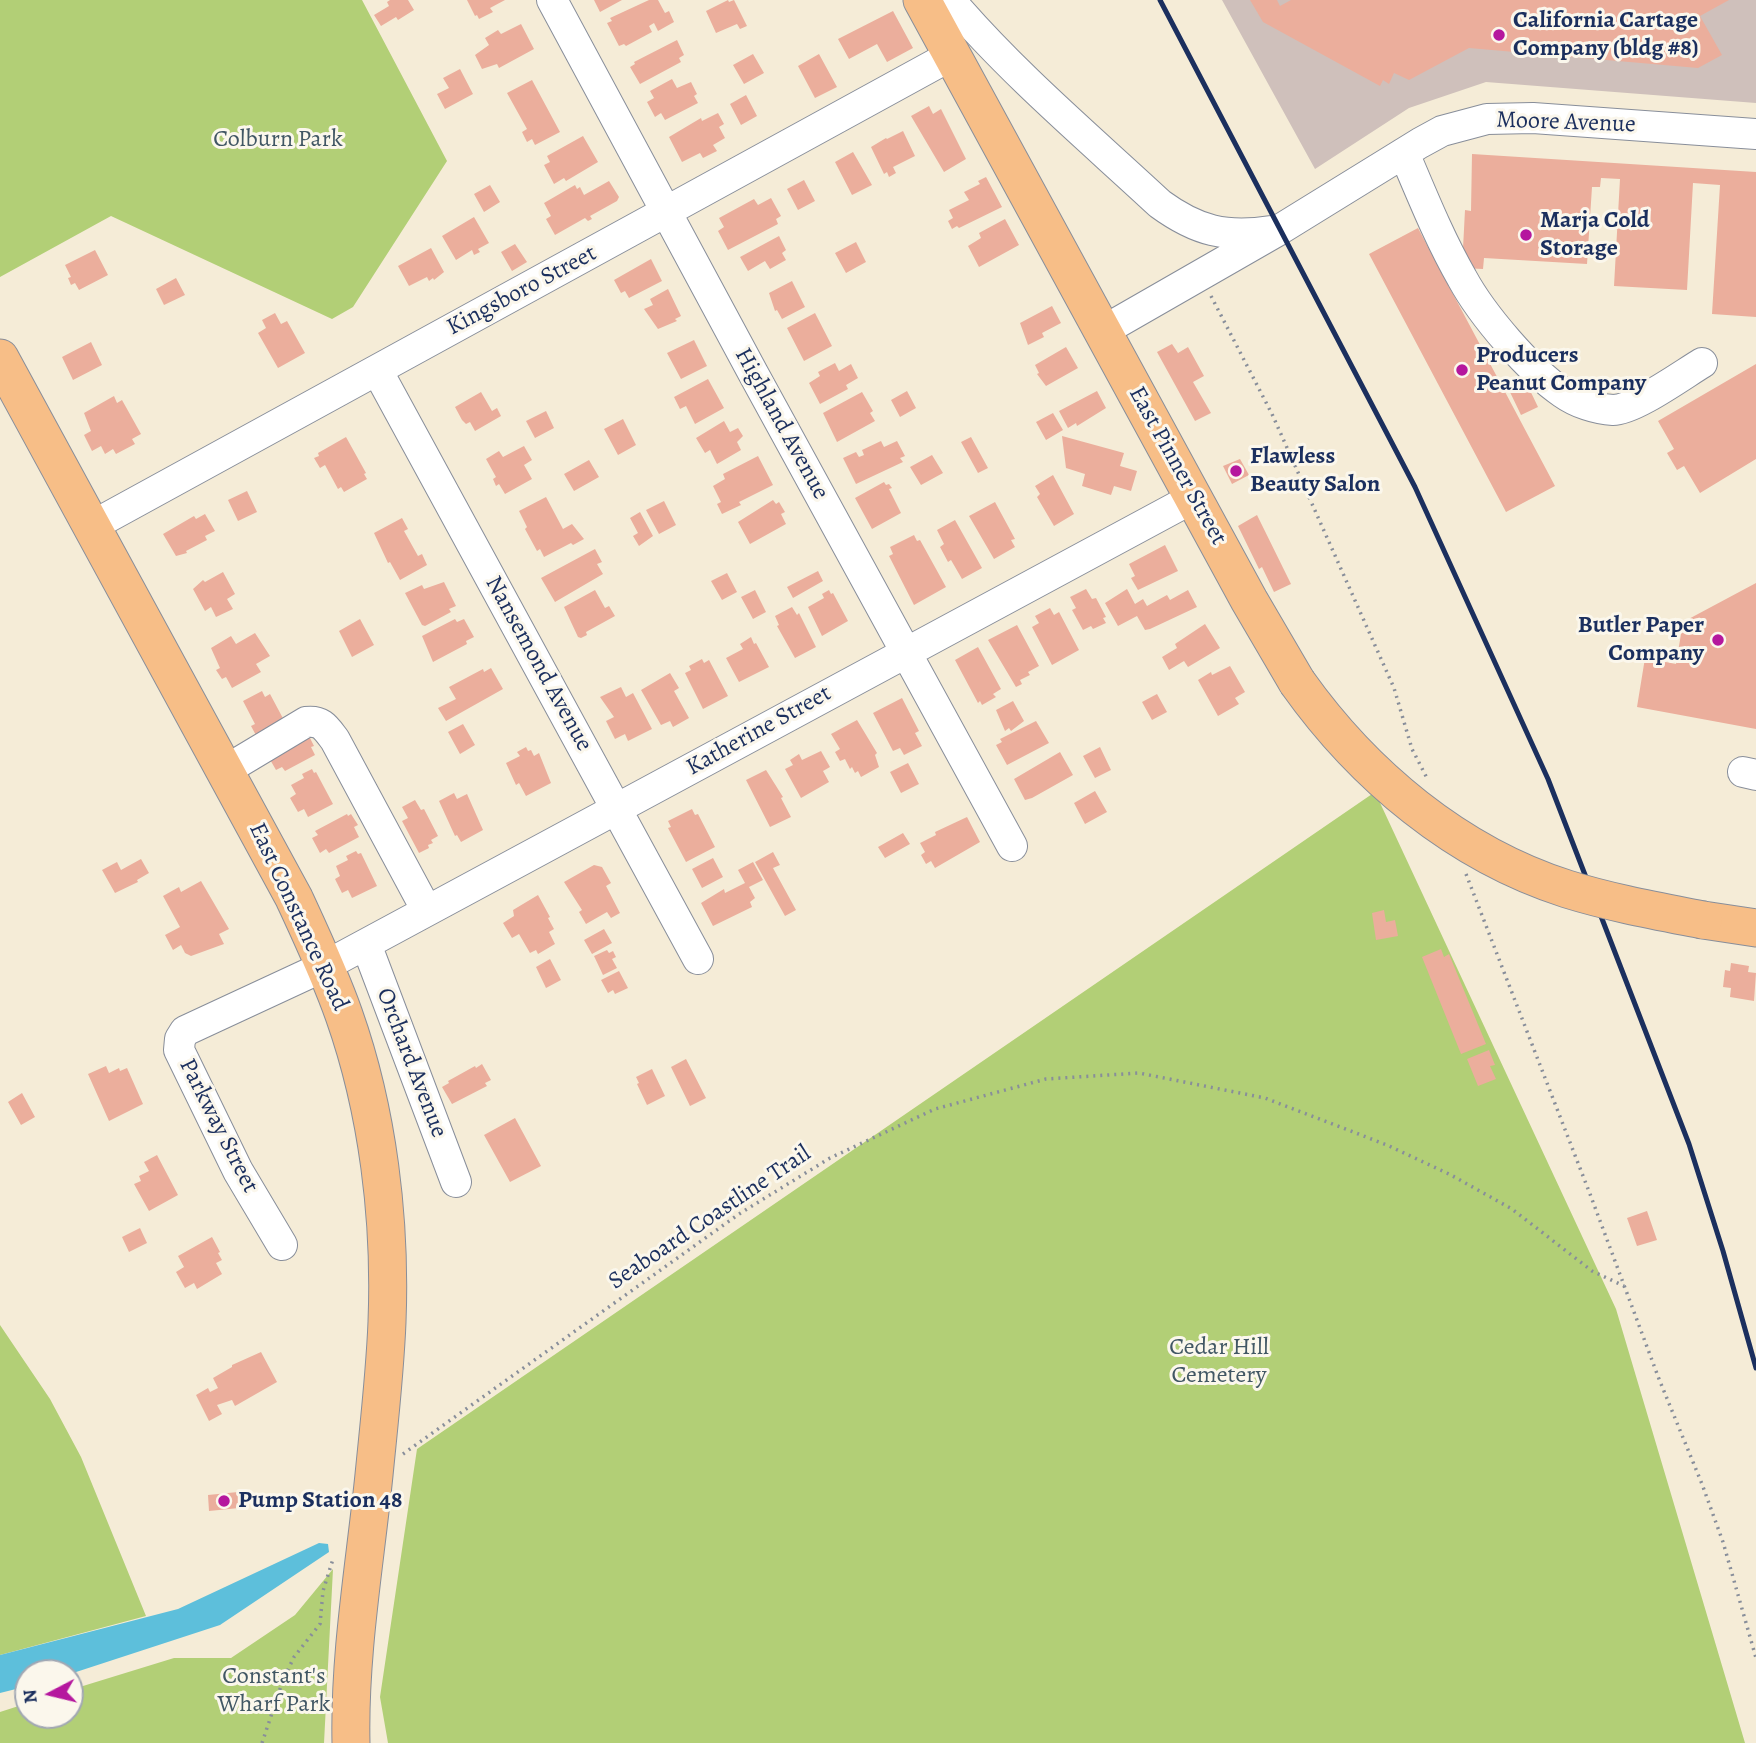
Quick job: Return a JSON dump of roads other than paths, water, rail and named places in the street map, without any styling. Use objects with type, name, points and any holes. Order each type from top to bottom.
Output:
[{"type":"main road","name":"East Pinner Street","points":[[922,0],[1249,600],[1297,681],[1339,737],[1389,786],[1428,817],[1478,849],[1510,865],[1566,889],[1612,902],[1756,928]]},
{"type":"main road","name":"East Constance Road","points":[[0,358],[294,898],[326,966],[345,1016],[363,1078],[384,1206],[387,1323],[353,1663],[351,1743]]},
{"type":"street","name":"Highland Avenue","points":[[552,0],[1012,846]]},
{"type":"street","name":"Moore Avenue","points":[[950,0],[970,24],[1066,117],[1175,215],[1215,232],[1238,234],[1279,230]]},
{"type":"street","name":"Kingsboro Street","points":[[92,526],[952,55]]},
{"type":"street","name":"Moore Avenue","points":[[1103,331],[1279,230],[1442,131],[1462,124],[1487,119],[1533,118],[1756,134]]},
{"type":"street","points":[[1404,153],[1462,280],[1512,345],[1564,394],[1588,406],[1615,410],[1638,402],[1702,363]]},
{"type":"street","name":"Nansemond Avenue","points":[[377,370],[698,959]]},
{"type":"street","name":"Katherine Street","points":[[326,966],[905,651],[1195,497]]},
{"type":"street","points":[[226,770],[306,722],[324,724],[427,911]]},
{"type":"street","name":"Orchard Avenue","points":[[366,944],[456,1182]]},
{"type":"street","name":"Parkway Street","points":[[282,1245],[212,1122],[179,1050],[180,1039],[185,1031],[208,1019],[326,966]]},
{"type":"water","points":[[319,1543],[328,1544],[329,1552],[220,1625],[84,1669],[84,1659],[14,1659],[14,1690],[0,1693],[0,1655],[178,1609]]},
{"type":"railway","points":[[1160,0],[1415,487],[1548,779],[1689,1144],[1756,1368]]},
{"type":"place","name":"California Cartage Company (bldg #8)","points":[[1499,35]]},
{"type":"place","name":"Marja Cold Storage","points":[[1526,235]]},
{"type":"place","name":"Producers Peanut Company","points":[[1462,370]]},
{"type":"place","name":"Flawless Beauty Salon","points":[[1236,471]]},
{"type":"place","name":"Butler Paper Company","points":[[1718,640]]},
{"type":"place","name":"Pump Station 48","points":[[224,1501]]},
{"type":"park label","name":"Colburn Park","points":[[278,140]]},
{"type":"park label","name":"Cedar Hill Cemetery","points":[[1219,1362]]},
{"type":"park label","name":"Constant's Wharf Park","points":[[274,1691]]}]
